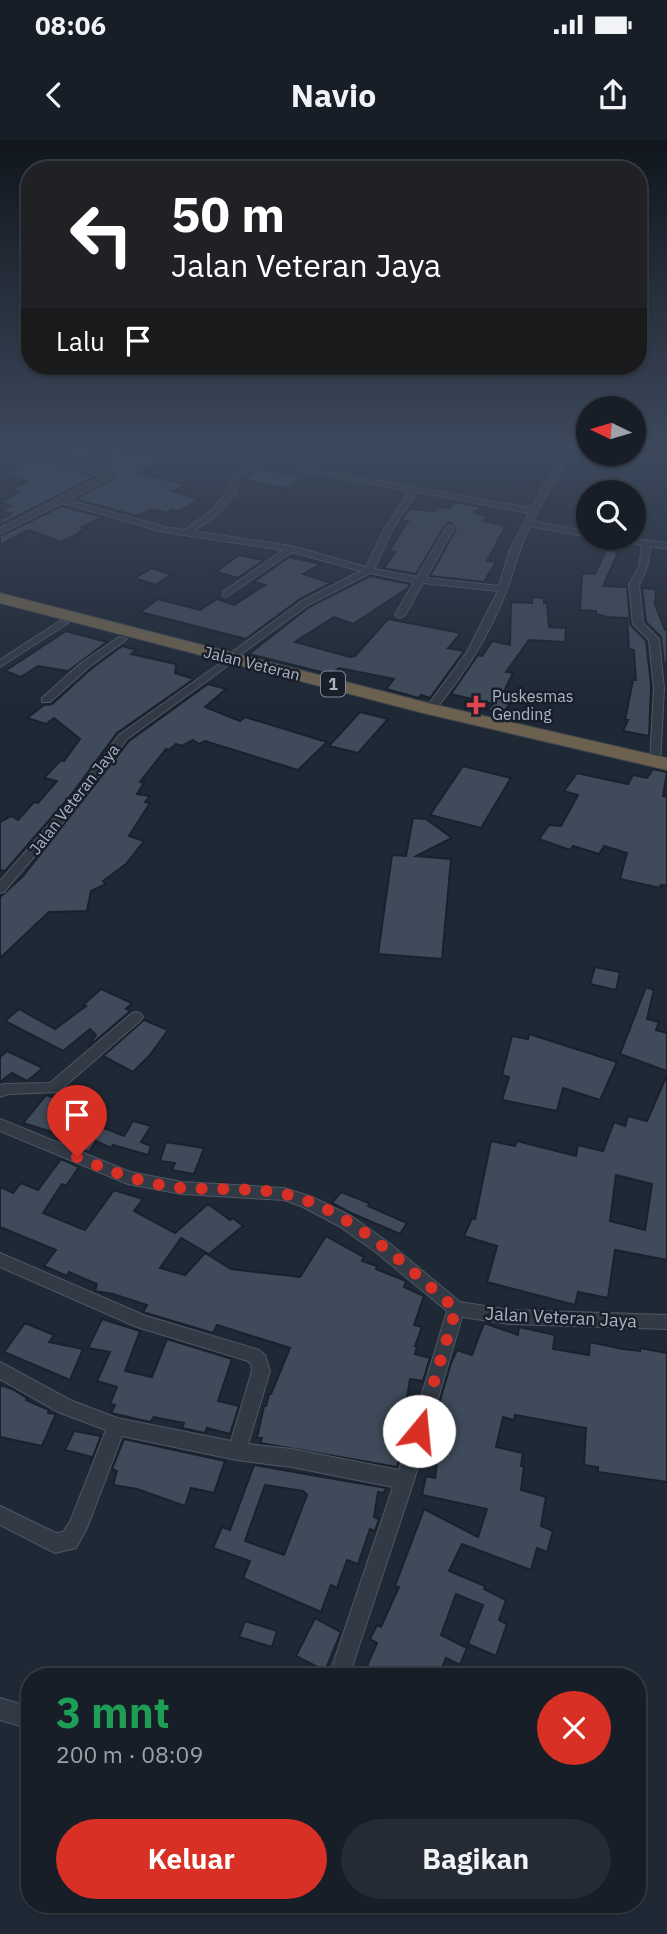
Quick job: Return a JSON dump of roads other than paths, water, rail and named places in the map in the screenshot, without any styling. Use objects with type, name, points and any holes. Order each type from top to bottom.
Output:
[{"type":"highway","name":"Jalan Veteran","points":[[0,598],[544,745],[663,766]]},
{"type":"highway","name":"Jalan Veteran","points":[[0,608],[663,766]]},
{"type":"street","points":[[175,531],[291,549],[368,571],[502,589]]},
{"type":"street","points":[[184,533],[187,531]]},
{"type":"street","points":[[368,571],[388,531]]},
{"type":"street","points":[[400,615],[448,531]]},
{"type":"street","points":[[430,709],[461,673],[502,589],[523,531]]},
{"type":"street","points":[[663,766],[654,639],[638,624],[634,586],[643,567],[647,544],[667,546]]},
{"type":"street","points":[[226,594],[291,549]]},
{"type":"street","name":"Jalan Veteran Jaya","points":[[0,889],[56,825],[123,737],[305,603],[368,571]]},
{"type":"street","points":[[0,664],[63,624]]},
{"type":"street","points":[[46,700],[85,665],[122,639]]},
{"type":"street","points":[[0,1092],[5,1089],[53,1088],[136,1017]]},
{"type":"street","points":[[0,1125],[128,1178],[182,1188],[284,1194],[306,1201],[345,1221],[383,1248],[456,1309],[405,1480],[342,1668]]},
{"type":"street","points":[[0,1260],[143,1322],[253,1355],[260,1360],[261,1371],[237,1451]]},
{"type":"street","name":"Jalan Veteran Jaya","points":[[456,1309],[510,1317],[667,1322]]},
{"type":"street","points":[[0,1370],[64,1406],[117,1426],[237,1451],[292,1458],[405,1480]]},
{"type":"street","points":[[0,1515],[55,1543],[69,1541],[77,1528],[117,1426]]},
{"type":"street","points":[[0,1709],[21,1715]]},
{"type":"place","name":"Puskesmas Gending","points":[[476,705]]}]
